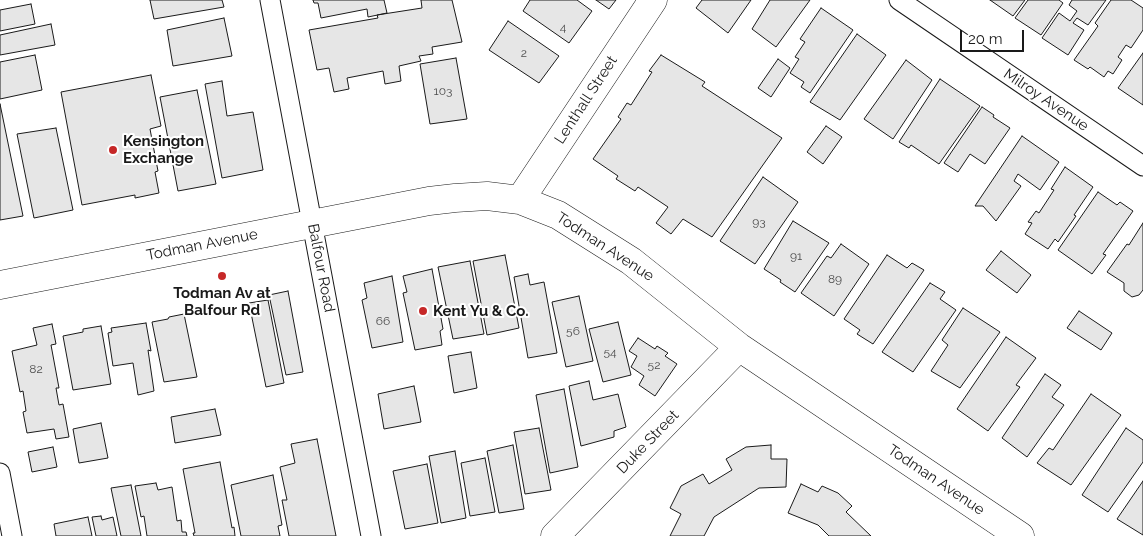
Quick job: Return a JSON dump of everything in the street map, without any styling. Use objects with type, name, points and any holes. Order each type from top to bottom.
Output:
[{"type":"main road","name":"Lenthall Street","points":[[520,200],[653,0]]},
{"type":"main road","name":"Todman Avenue","points":[[0,285],[312,223],[455,198],[487,196],[520,200],[558,215],[631,261],[739,347],[1020,536]]},
{"type":"main road","name":"Duke Street","points":[[555,536],[739,347]]},
{"type":"street","name":"Balfour Road","points":[[270,0],[371,536]]},
{"type":"street","name":"Milroy Avenue","points":[[898,0],[1143,166]]},
{"type":"street","points":[[0,473],[12,536]]},
{"type":"building","points":[[150,0],[222,0],[224,7],[154,19]]},
{"type":"building","points":[[313,0],[384,0],[387,13],[368,17],[367,9],[321,18],[318,3],[314,3]]},
{"type":"building","points":[[421,0],[452,0],[462,42],[432,47],[433,54],[419,56],[421,61],[399,66],[401,81],[385,84],[383,71],[347,78],[349,89],[334,92],[329,68],[317,70],[309,30],[378,18],[377,15],[422,8]]},
{"type":"building","points":[[530,0],[577,0],[592,11],[569,43],[523,11]]},
{"type":"building","points":[[596,0],[616,0],[609,9]]},
{"type":"building","points":[[702,0],[751,0],[728,33],[696,8]]},
{"type":"building","points":[[770,0],[810,0],[776,47],[752,29]]},
{"type":"building","points":[[990,0],[1025,0],[1013,16]]},
{"type":"building","points":[[1028,0],[1059,0],[1063,3],[1041,35],[1015,18]]},
{"type":"building","points":[[1072,0],[1106,0],[1088,25],[1077,18],[1073,23],[1084,30],[1068,55],[1042,38],[1059,13],[1070,21],[1077,11],[1069,5]]},
{"type":"building","points":[[1111,0],[1131,0],[1143,8],[1143,30],[1131,48],[1126,45],[1118,57],[1122,60],[1113,74],[1108,71],[1104,77],[1090,67],[1088,69],[1074,60],[1098,26],[1095,23]]},
{"type":"building","points":[[31,4],[35,24],[0,31],[0,10]]},
{"type":"building","points":[[821,8],[853,30],[810,93],[801,87],[804,82],[790,73],[799,59],[795,57],[805,42],[800,39]]},
{"type":"building","points":[[224,18],[232,56],[173,66],[167,30]]},
{"type":"building","points":[[508,21],[559,56],[539,83],[489,50]]},
{"type":"building","points":[[51,24],[55,45],[0,55],[0,35]]},
{"type":"building","points":[[857,34],[886,55],[840,120],[810,102]]},
{"type":"building","points":[[1143,53],[1143,105],[1118,88]]},
{"type":"building","points":[[35,55],[42,90],[0,99],[0,62]]},
{"type":"building","points":[[661,55],[705,82],[702,86],[782,138],[712,237],[683,219],[671,234],[656,223],[668,207],[638,187],[635,191],[616,179],[618,176],[593,159],[621,119],[618,117],[627,103],[631,105],[652,72],[649,71]]},
{"type":"building","points":[[456,58],[467,119],[430,124],[420,64]]},
{"type":"building","points":[[778,59],[790,68],[771,97],[758,88]]},
{"type":"building","points":[[906,60],[932,80],[893,139],[864,119]]},
{"type":"building","name":"Kensington Exchange","points":[[151,75],[161,126],[150,129],[158,171],[155,172],[159,193],[135,198],[135,195],[82,205],[61,92]]},
{"type":"building","points":[[940,79],[980,106],[939,164],[911,145],[909,148],[899,142]]},
{"type":"building","points":[[222,81],[227,116],[253,112],[263,170],[222,178],[205,84]]},
{"type":"building","points":[[197,90],[216,184],[178,191],[160,97]]},
{"type":"building","points":[[0,104],[23,216],[0,220]]},
{"type":"building","points":[[982,107],[1010,128],[985,164],[970,154],[958,172],[944,163]]},
{"type":"building","points":[[826,126],[842,137],[823,164],[807,152]]},
{"type":"building","points":[[56,128],[73,210],[34,218],[17,134]]},
{"type":"building","points":[[1022,136],[1059,162],[1040,190],[1018,174],[1014,181],[1021,186],[996,221],[983,206],[975,206]]},
{"type":"building","points":[[1065,167],[1093,187],[1058,242],[1055,239],[1048,249],[1025,234],[1032,223],[1028,222],[1036,211],[1039,213],[1054,190],[1051,189]]},
{"type":"building","points":[[763,177],[798,202],[755,264],[720,241]]},
{"type":"building","points":[[1098,192],[1117,205],[1120,202],[1133,211],[1103,254],[1106,255],[1092,274],[1058,250]]},
{"type":"building","points":[[793,221],[829,243],[795,292],[764,269]]},
{"type":"building","points":[[1143,223],[1143,290],[1139,295],[1132,297],[1124,291],[1124,283],[1107,272],[1127,244],[1129,245]]},
{"type":"building","points":[[841,244],[869,264],[834,316],[801,293],[827,256],[831,258]]},
{"type":"building","points":[[1001,251],[1031,275],[1017,293],[986,270]]},
{"type":"building","points":[[505,255],[519,328],[487,335],[473,261]]},
{"type":"building","points":[[887,255],[907,268],[912,263],[924,270],[873,344],[857,334],[860,330],[844,319]]},
{"type":"building","points":[[470,261],[484,334],[453,339],[438,267]]},
{"type":"building","name":"Kent Yu & Co.","points":[[432,269],[443,329],[440,331],[442,345],[415,350],[403,293],[407,292],[403,276]]},
{"type":"building","points":[[528,274],[530,285],[544,282],[557,353],[528,358],[514,277]]},
{"type":"building","points":[[392,276],[403,342],[372,348],[362,300],[367,298],[364,283]]},
{"type":"building","points":[[930,283],[945,292],[940,299],[956,310],[913,372],[882,352]]},
{"type":"building","points":[[288,291],[303,372],[286,375],[269,295]]},
{"type":"building","points":[[579,296],[593,361],[566,367],[552,302]]},
{"type":"building","points":[[268,300],[284,383],[266,387],[249,303]]},
{"type":"building","points":[[963,308],[1000,332],[960,388],[931,371],[948,345],[942,340]]},
{"type":"building","points":[[1079,311],[1112,333],[1101,350],[1067,328]]},
{"type":"building","points":[[184,314],[197,377],[164,382],[152,322]]},
{"type":"building","points":[[618,322],[631,375],[603,382],[589,329]]},
{"type":"building","points":[[146,323],[151,351],[148,350],[154,391],[138,395],[133,363],[113,366],[108,333],[112,332],[111,328]]},
{"type":"building","points":[[52,324],[56,344],[51,345],[59,388],[56,388],[59,405],[63,404],[69,437],[56,439],[54,429],[27,433],[23,412],[26,411],[23,391],[20,392],[12,351],[37,345],[33,328]]},
{"type":"building","points":[[101,326],[111,384],[73,390],[63,336],[83,332],[83,329]]},
{"type":"building","points":[[1006,337],[1036,358],[1016,385],[1020,387],[988,431],[957,409]]},
{"type":"building","points":[[638,338],[655,349],[657,346],[668,353],[665,356],[677,364],[655,396],[639,385],[644,376],[631,367],[637,356],[629,351]]},
{"type":"building","points":[[471,352],[477,388],[454,393],[448,356]]},
{"type":"building","points":[[1045,374],[1061,385],[1052,397],[1064,405],[1027,457],[1002,438]]},
{"type":"building","points":[[589,381],[593,400],[618,394],[626,427],[614,431],[614,437],[581,446],[569,386]]},
{"type":"building","points":[[414,386],[421,422],[384,429],[378,394]]},
{"type":"building","points":[[564,389],[578,467],[550,473],[536,395]]},
{"type":"building","points":[[1091,394],[1121,415],[1071,485],[1037,463],[1049,448],[1053,450]]},
{"type":"building","points":[[215,409],[221,435],[175,443],[171,417]]},
{"type":"building","points":[[101,423],[108,458],[79,463],[73,429]]},
{"type":"building","points":[[539,428],[551,490],[525,494],[514,432]]},
{"type":"building","points":[[1126,428],[1143,440],[1143,462],[1108,512],[1082,495]]},
{"type":"building","points":[[317,439],[336,536],[289,536],[282,500],[287,500],[280,467],[295,463],[291,444]]},
{"type":"building","points":[[513,445],[524,509],[499,513],[487,451]]},
{"type":"building","points":[[771,445],[771,459],[787,459],[786,487],[759,488],[714,517],[704,536],[670,536],[681,514],[670,508],[681,486],[703,474],[709,484],[732,470],[726,459],[746,447]]},
{"type":"building","points":[[53,447],[57,467],[32,472],[28,452]]},
{"type":"building","points":[[455,451],[466,518],[441,523],[429,456]]},
{"type":"building","points":[[485,458],[495,512],[470,516],[461,463]]},
{"type":"building","points":[[220,462],[235,536],[194,536],[183,469]]},
{"type":"building","points":[[427,464],[438,523],[405,529],[393,471]]},
{"type":"building","points":[[273,475],[282,525],[278,526],[280,536],[241,536],[231,485]]},
{"type":"building","points":[[1143,481],[1143,535],[1117,519]]},
{"type":"building","points":[[156,483],[158,490],[172,487],[177,521],[181,520],[182,532],[186,532],[187,536],[147,536],[144,516],[141,517],[135,486]]},
{"type":"building","points":[[801,484],[818,492],[822,486],[838,493],[852,506],[846,512],[871,536],[829,536],[818,525],[788,513]]},
{"type":"building","points":[[131,485],[141,536],[121,536],[111,488]]},
{"type":"building","points":[[101,516],[102,520],[113,517],[117,536],[96,536],[92,517]]},
{"type":"building","points":[[88,517],[92,536],[56,536],[54,524]]},
{"type":"place","name":"Kensington Exchange","points":[[113,150]]},
{"type":"place","name":"Todman Av at Balfour Rd","points":[[222,276]]},
{"type":"place","name":"Kent Yu & Co.","points":[[423,311]]}]
